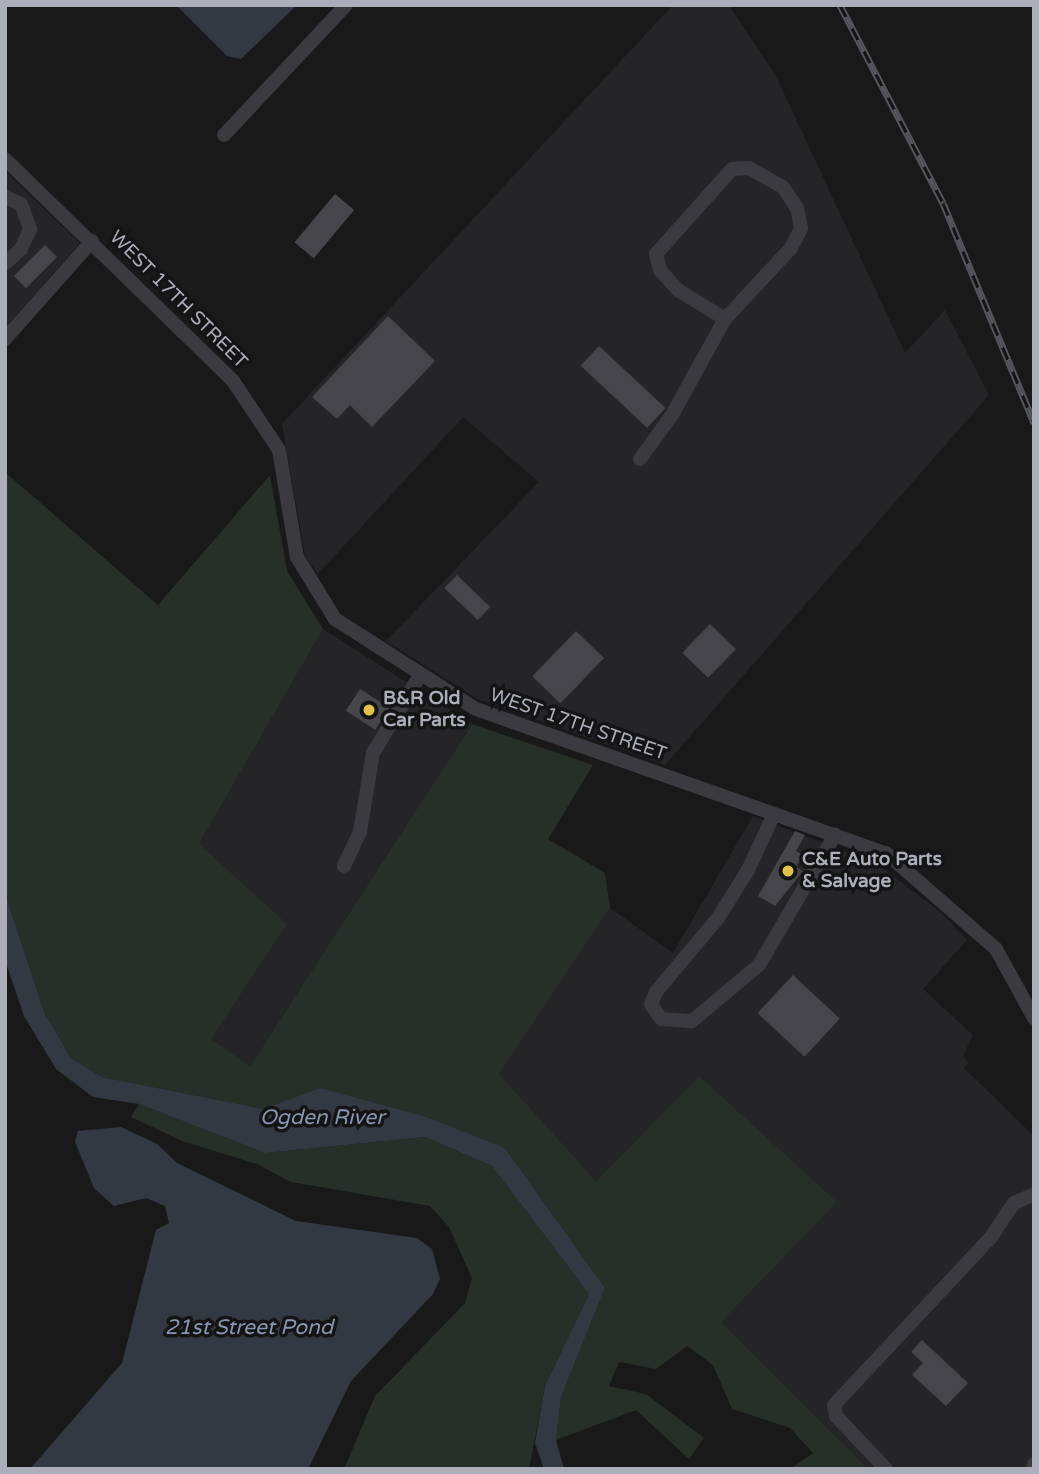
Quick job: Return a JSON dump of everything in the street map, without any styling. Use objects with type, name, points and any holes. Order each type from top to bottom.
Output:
[{"type":"street","points":[[224,135],[346,5]]},
{"type":"street","name":"WEST 17TH STREET","points":[[5,159],[233,381],[279,450],[297,557],[335,619],[419,677],[476,709],[886,853],[942,896],[996,949],[1034,1018]]},
{"type":"street","points":[[640,459],[672,415],[725,319],[791,248],[801,228],[797,208],[783,187],[749,168],[732,169],[656,254],[660,270],[678,290],[725,319]]},
{"type":"street","points":[[21,204],[32,184]]},
{"type":"street","points":[[5,197],[21,204],[30,229],[21,249],[5,264]]},
{"type":"street","points":[[5,339],[92,241]]},
{"type":"street","points":[[344,866],[360,832],[373,753],[419,677]]},
{"type":"street","points":[[774,814],[748,870],[718,918],[656,992],[651,1004],[662,1019],[692,1021],[759,965],[835,835]]},
{"type":"street","points":[[886,1469],[836,1416],[834,1405],[991,1237],[1014,1203],[1034,1194]]},
{"type":"shaded area","points":[[673,5],[729,5],[775,74],[905,353],[945,310],[989,395],[665,765],[478,699],[386,641],[539,482],[463,417],[318,574],[305,556],[282,424]]},
{"type":"shaded area","points":[[5,171],[80,243],[5,328]]},
{"type":"shaded area","points":[[5,472],[158,605],[270,475],[287,571],[323,629],[199,844],[287,924],[211,1039],[250,1066],[472,724],[593,765],[548,839],[605,873],[610,908],[499,1074],[596,1181],[699,1076],[837,1202],[721,1322],[869,1469],[790,1469],[813,1453],[790,1428],[732,1409],[713,1365],[687,1346],[656,1369],[619,1362],[609,1386],[646,1394],[704,1438],[689,1459],[636,1410],[556,1440],[561,1397],[605,1288],[505,1148],[321,1088],[263,1109],[102,1077],[71,1058],[44,1012],[5,893]]},
{"type":"shaded area","points":[[323,629],[472,724],[250,1066],[211,1040],[199,844]]},
{"type":"shaded area","points":[[753,816],[878,864],[940,912],[967,940],[923,989],[973,1035],[963,1056],[969,1063],[964,1068],[1034,1136],[1034,1469],[869,1469],[721,1322],[699,1076],[596,1181],[498,1074],[610,908],[673,953]]},
{"type":"shaded area","points":[[139,1104],[265,1153],[425,1137],[492,1166],[589,1294],[545,1386],[529,1469],[344,1469],[375,1396],[465,1303],[472,1278],[449,1227],[430,1206],[291,1182],[257,1164],[182,1141],[131,1117]]},
{"type":"water","points":[[176,5],[297,5],[241,59],[227,56]]},
{"type":"water","name":"Ogden River","points":[[5,893],[44,1012],[71,1058],[102,1077],[263,1109],[320,1088],[426,1117],[505,1148],[605,1288],[561,1397],[556,1440],[564,1469],[544,1469],[535,1443],[545,1386],[589,1294],[492,1166],[425,1137],[265,1153],[139,1104],[93,1097],[56,1069],[24,1016],[5,960]]},
{"type":"water","name":"21st Street Pond","points":[[121,1127],[157,1144],[177,1163],[296,1221],[417,1238],[432,1249],[440,1279],[433,1294],[351,1381],[308,1469],[30,1469],[122,1363],[156,1230],[169,1223],[165,1206],[146,1198],[114,1206],[94,1188],[75,1142],[78,1131]]},
{"type":"building","points":[[335,194],[354,210],[314,258],[295,242]]},
{"type":"building","points":[[45,245],[57,257],[26,288],[14,276]]},
{"type":"building","points":[[388,316],[435,361],[372,427],[350,405],[337,419],[312,397]]},
{"type":"building","points":[[599,346],[666,408],[647,428],[581,366]]},
{"type":"building","points":[[457,575],[490,607],[478,620],[444,588]]},
{"type":"building","points":[[710,624],[736,649],[708,678],[682,653]]},
{"type":"building","points":[[576,631],[604,658],[560,703],[532,676]]},
{"type":"building","name":"B&R Old Car Parts","points":[[360,689],[389,708],[375,730],[346,711]]},
{"type":"building","name":"C&E Auto Parts & Salvage","points":[[795,831],[805,835],[796,851],[803,855],[796,867],[803,871],[775,906],[758,896]]},
{"type":"building","points":[[793,975],[840,1019],[804,1057],[758,1013]]},
{"type":"building","points":[[922,1340],[968,1383],[946,1406],[912,1375],[923,1363],[911,1352]]},
{"type":"railway","points":[[840,5],[943,203],[1034,423]]},
{"type":"place","name":"B&R Old Car Parts","points":[[369,710]]},
{"type":"place","name":"C&E Auto Parts & Salvage","points":[[788,871]]}]
